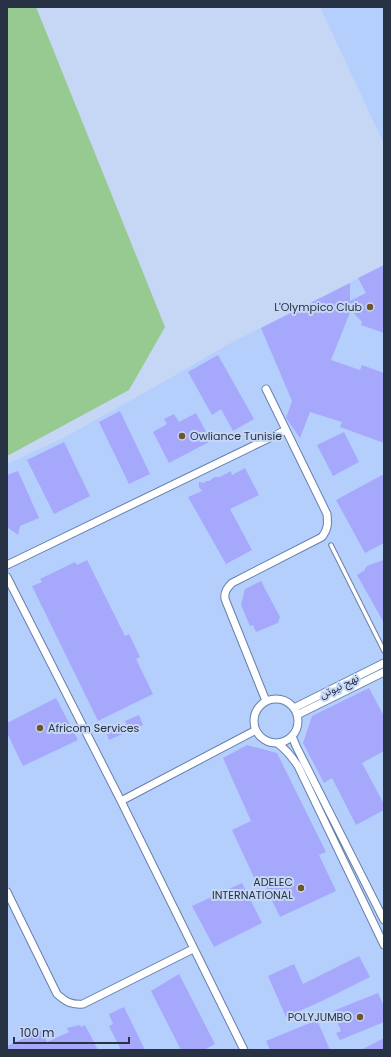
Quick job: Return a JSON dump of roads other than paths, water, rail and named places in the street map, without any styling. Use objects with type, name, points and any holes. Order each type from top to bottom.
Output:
[{"type":"street","points":[[266,389],[327,514],[328,523],[326,531],[322,537],[232,583],[224,594],[266,700]]},
{"type":"street","points":[[7,565],[286,430]]},
{"type":"street","points":[[7,577],[121,801],[244,1050]]},
{"type":"street","name":"نهج نيوتن","points":[[294,708],[384,663]]},
{"type":"street","name":"نهج نيوتن","points":[[297,715],[384,672]]},
{"type":"street","points":[[275,698],[284,700],[291,704],[294,708],[297,715],[297,728],[292,736],[285,741],[277,743],[268,742],[261,737],[256,730],[254,722],[255,713],[259,706],[266,700],[275,698]]},
{"type":"street","points":[[121,801],[256,730]]},
{"type":"street","points":[[292,736],[384,920]]},
{"type":"street","points":[[277,743],[291,755],[298,766],[384,945]]},
{"type":"street","points":[[7,892],[57,994],[65,1001],[73,1004],[83,1004],[193,949]]},
{"type":"street","points":[[367,910],[376,905]]},
{"type":"lane","points":[[331,545],[384,650]]},
{"type":"place","name":"L'Olympico Club","points":[[370,307]]},
{"type":"place","name":"Owliance Tunisie","points":[[182,436]]},
{"type":"place","name":"Africom Services","points":[[40,728]]},
{"type":"place","name":"ADELEC INTERNATIONAL","points":[[301,888]]},
{"type":"place","name":"POLYJUMBO","points":[[360,1017]]}]
